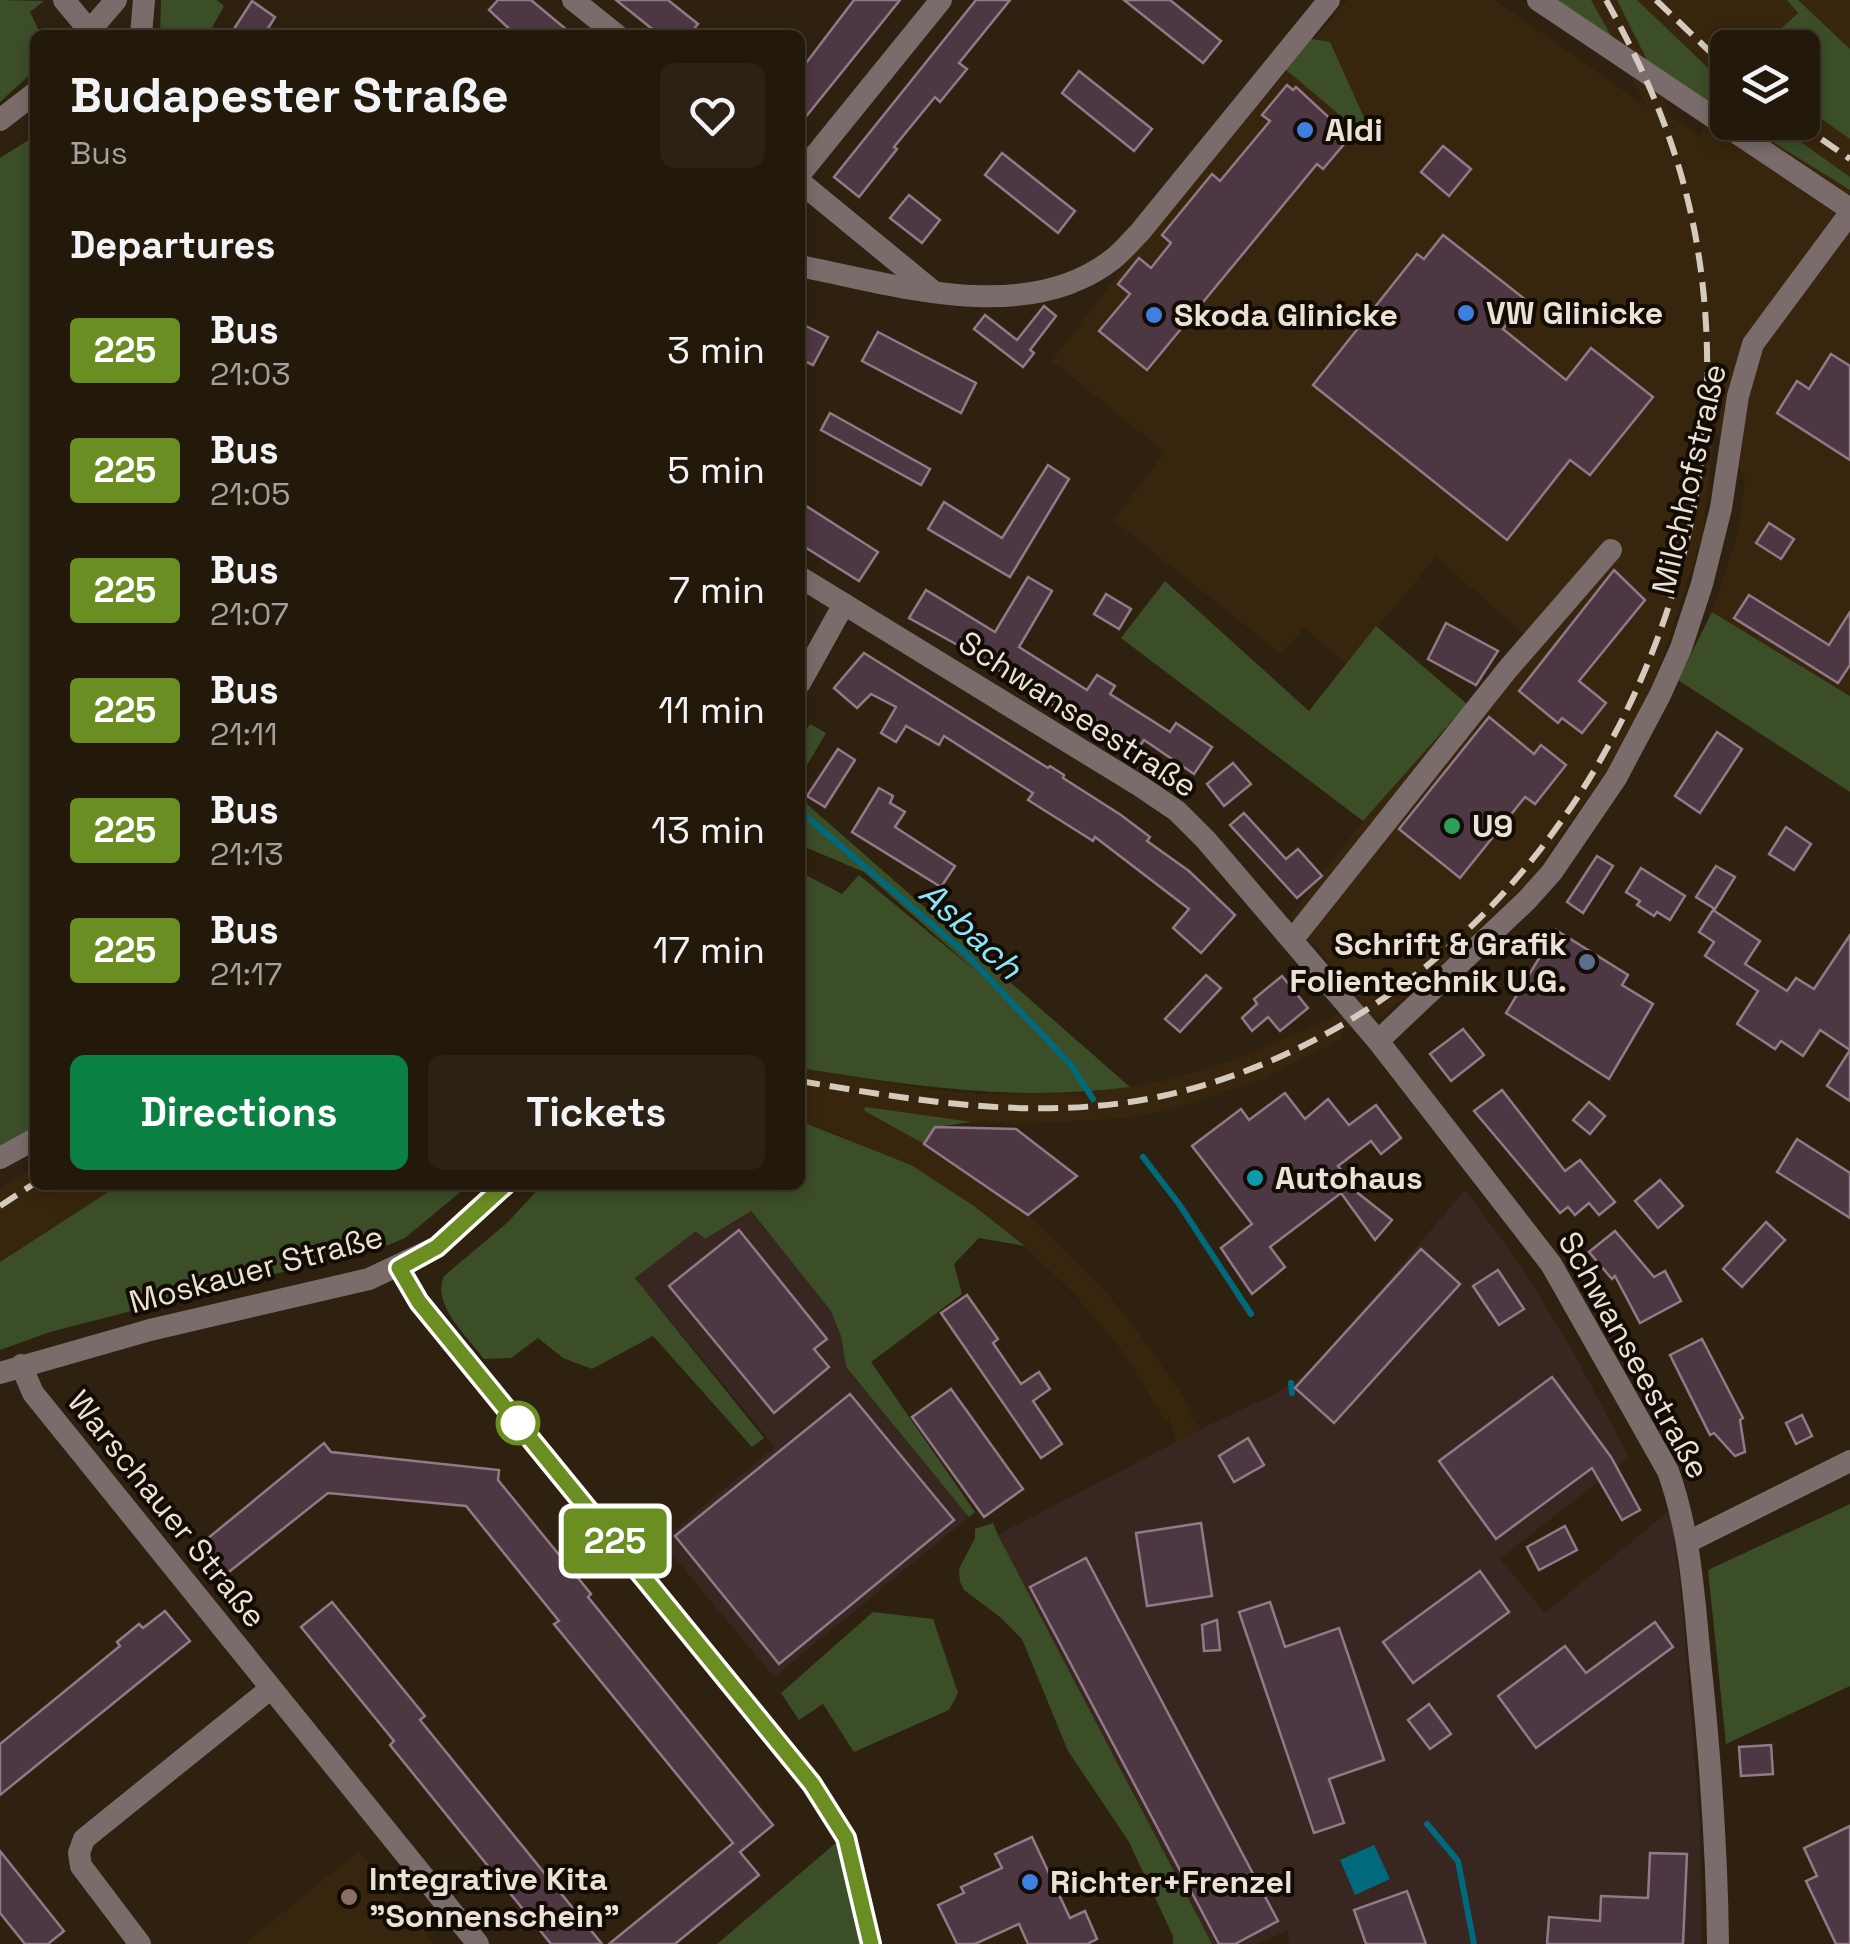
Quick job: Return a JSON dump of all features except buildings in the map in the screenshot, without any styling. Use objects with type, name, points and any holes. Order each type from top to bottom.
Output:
[{"type":"street","points":[[64,0],[86,30]]},
{"type":"street","points":[[92,30],[116,0]]},
{"type":"street","points":[[141,30],[144,0]]},
{"type":"street","points":[[573,0],[610,30]]},
{"type":"street","points":[[805,172],[941,0]]},
{"type":"street","points":[[805,267],[974,298],[1037,291],[1089,274],[1114,258],[1140,232],[1330,0]]},
{"type":"street","points":[[1538,0],[1850,211]]},
{"type":"street","points":[[0,120],[30,97]]},
{"type":"street","points":[[805,182],[936,294]]},
{"type":"street","name":"Milchhofstraße","points":[[1378,1041],[1527,900],[1562,858],[1616,778],[1667,680],[1702,584],[1720,508],[1738,396],[1753,344],[1850,211]]},
{"type":"street","points":[[1292,939],[1506,670],[1612,550]]},
{"type":"street","name":"Schwanseestraße","points":[[805,581],[1178,811],[1378,1041],[1520,1222],[1577,1307],[1668,1471],[1682,1508],[1714,1804],[1718,1944]]},
{"type":"street","points":[[805,674],[844,604]]},
{"type":"street","points":[[0,1158],[30,1142]]},
{"type":"street","name":"Moskauer Straße","points":[[11,1369],[399,1268],[437,1247],[500,1190]]},
{"type":"street","points":[[399,1268],[419,1302],[812,1784],[846,1838],[871,1944]]},
{"type":"street","name":"Warschauer Straße","points":[[11,1369],[478,1944]]},
{"type":"street","points":[[1688,1542],[1850,1460]]},
{"type":"street","points":[[140,1944],[81,1866],[84,1839],[270,1689]]},
{"type":"shaded area","points":[[1347,0],[1495,0],[1647,107],[1591,0],[1787,0],[1798,12],[1778,30],[1710,30],[1710,103],[1649,64],[1671,117],[1700,136],[1710,112],[1710,140],[1820,140],[1820,118],[1850,139],[1850,696],[1712,612],[1739,529],[1745,477],[1715,431],[1703,533],[1660,666],[1631,730],[1596,787],[1526,883],[1426,980],[1377,1020],[1372,1014],[1340,1033],[1342,1039],[1265,1078],[1178,1108],[1129,1118],[1026,1124],[972,1122],[869,1108],[1028,1215],[1110,1297],[1190,1407],[1187,1410],[1233,1483],[1184,1463],[1169,1419],[1165,1421],[1124,1353],[1078,1298],[1025,1246],[840,1135],[805,1123],[805,1069],[980,1094],[1085,1093],[1163,1081],[1234,1060],[1329,1019],[1361,1000],[1290,916],[1363,821],[1467,704],[1523,633],[1436,557],[1347,664],[1304,628],[1281,654],[1113,520],[1165,452],[1052,361],[1142,243]]},
{"type":"shaded area","points":[[1798,0],[1850,0],[1850,49],[1810,14]]},
{"type":"shaded area","points":[[30,1171],[30,1190],[111,1190],[0,1262],[0,1188]]},
{"type":"shaded area","points":[[1465,1190],[1519,1263],[1571,1348],[1629,1457],[1500,1559],[1545,1613],[1670,1510],[1682,1602],[1700,1823],[1702,1944],[1289,1944],[1288,1930],[1257,1944],[1212,1944],[998,1535],[1271,1396],[1312,1370]]},
{"type":"shaded area","points":[[750,1211],[832,1311],[846,1368],[969,1517],[774,1677],[661,1541],[775,1447],[635,1278],[696,1230],[705,1239]]},
{"type":"shaded area","name":"Integrative Kita \"Sonnenschein\"","points":[[359,1851],[435,1944],[244,1944]]},
{"type":"green space","points":[[0,0],[44,1],[30,12],[39,30],[30,30],[30,75],[0,102]]},
{"type":"green space","points":[[161,0],[217,0],[224,6],[211,30],[160,30]]},
{"type":"green space","points":[[1557,0],[1591,0],[1613,39]]},
{"type":"green space","points":[[1617,0],[1637,0],[1710,70],[1710,102],[1648,62]]},
{"type":"green space","points":[[1787,0],[1798,0],[1850,49],[1850,139],[1820,118],[1820,30],[1779,30],[1798,13]]},
{"type":"green space","points":[[1311,39],[1330,42],[1367,124],[1360,132],[1285,69]]},
{"type":"green space","points":[[30,139],[30,1131],[0,1147],[0,158]]},
{"type":"green space","points":[[1769,140],[1798,140],[1850,177],[1850,190]]},
{"type":"green space","points":[[1165,581],[1309,711],[1376,626],[1467,704],[1363,821],[1121,638]]},
{"type":"green space","points":[[1712,612],[1850,696],[1850,792],[1678,680]]},
{"type":"green space","points":[[810,724],[826,733],[805,769],[805,732]]},
{"type":"green space","points":[[805,802],[1130,1087],[1046,1093],[964,1090],[805,1069],[805,875],[842,894],[859,875],[977,972],[864,872],[805,847]]},
{"type":"green space","points":[[866,1107],[972,1122],[935,1127],[924,1144],[863,1110]]},
{"type":"green space","points":[[805,1123],[911,1165],[974,1206],[1025,1246],[979,1238],[954,1264],[962,1294],[871,1362],[975,1512],[969,1517],[846,1367],[841,1336],[831,1311],[751,1211],[705,1239],[696,1231],[635,1278],[764,1438],[752,1447],[653,1336],[592,1369],[563,1358],[538,1338],[511,1358],[484,1359],[447,1309],[441,1287],[444,1276],[507,1223],[537,1190],[805,1190]]},
{"type":"green space","points":[[111,1190],[463,1190],[405,1238],[388,1245],[50,1332],[0,1350],[0,1262]]},
{"type":"green space","points":[[1850,1504],[1850,1686],[1726,1744],[1708,1570]]},
{"type":"green space","points":[[993,1523],[1212,1944],[1173,1944],[1173,1936],[1129,1842],[1068,1751],[1022,1639],[964,1590],[959,1569],[975,1538],[975,1529]]},
{"type":"green space","points":[[873,1612],[933,1619],[958,1693],[949,1710],[854,1752],[823,1704],[799,1720],[781,1693]]},
{"type":"green space","points":[[837,1842],[864,1944],[717,1944]]},
{"type":"water","points":[[1374,1845],[1390,1879],[1355,1895],[1340,1860]]},
{"type":"waterway","name":"Asbach","points":[[805,815],[964,952],[1071,1065],[1093,1099]]},
{"type":"waterway","name":"Asbach","points":[[1143,1157],[1179,1204],[1251,1314]]},
{"type":"waterway","name":"Asbach","points":[[1291,1383],[1292,1393]]},
{"type":"waterway","name":"Asbach","points":[[1427,1824],[1458,1861],[1474,1944]]},
{"type":"railway","points":[[805,1082],[994,1107],[1090,1106],[1139,1101],[1187,1090],[1313,1041],[1424,968],[1519,875],[1597,766],[1655,646],[1692,517],[1707,384],[1698,251],[1684,185],[1651,90],[1606,0]]},
{"type":"railway","points":[[1656,0],[1710,52]]},
{"type":"railway","points":[[1820,138],[1850,159]]},
{"type":"railway","points":[[0,1206],[30,1186]]},
{"type":"bus line","name":"225","points":[[500,1190],[437,1247],[399,1268],[419,1302],[812,1784],[846,1838],[871,1944]]},
{"type":"place","name":"Aldi","points":[[1305,130]]},
{"type":"place","name":"VW Glinicke","points":[[1466,313]]},
{"type":"place","name":"Skoda Glinicke","points":[[1154,315]]},
{"type":"place","name":"U9","points":[[1452,826]]},
{"type":"place","name":"Schrift & Grafik Folientechnik U.G.","points":[[1587,962]]},
{"type":"place","name":"Autohaus","points":[[1255,1178]]},
{"type":"place","name":"Richter+Frenzel","points":[[1030,1882]]},
{"type":"place","name":"Integrative Kita \"Sonnenschein\"","points":[[349,1897]]}]
